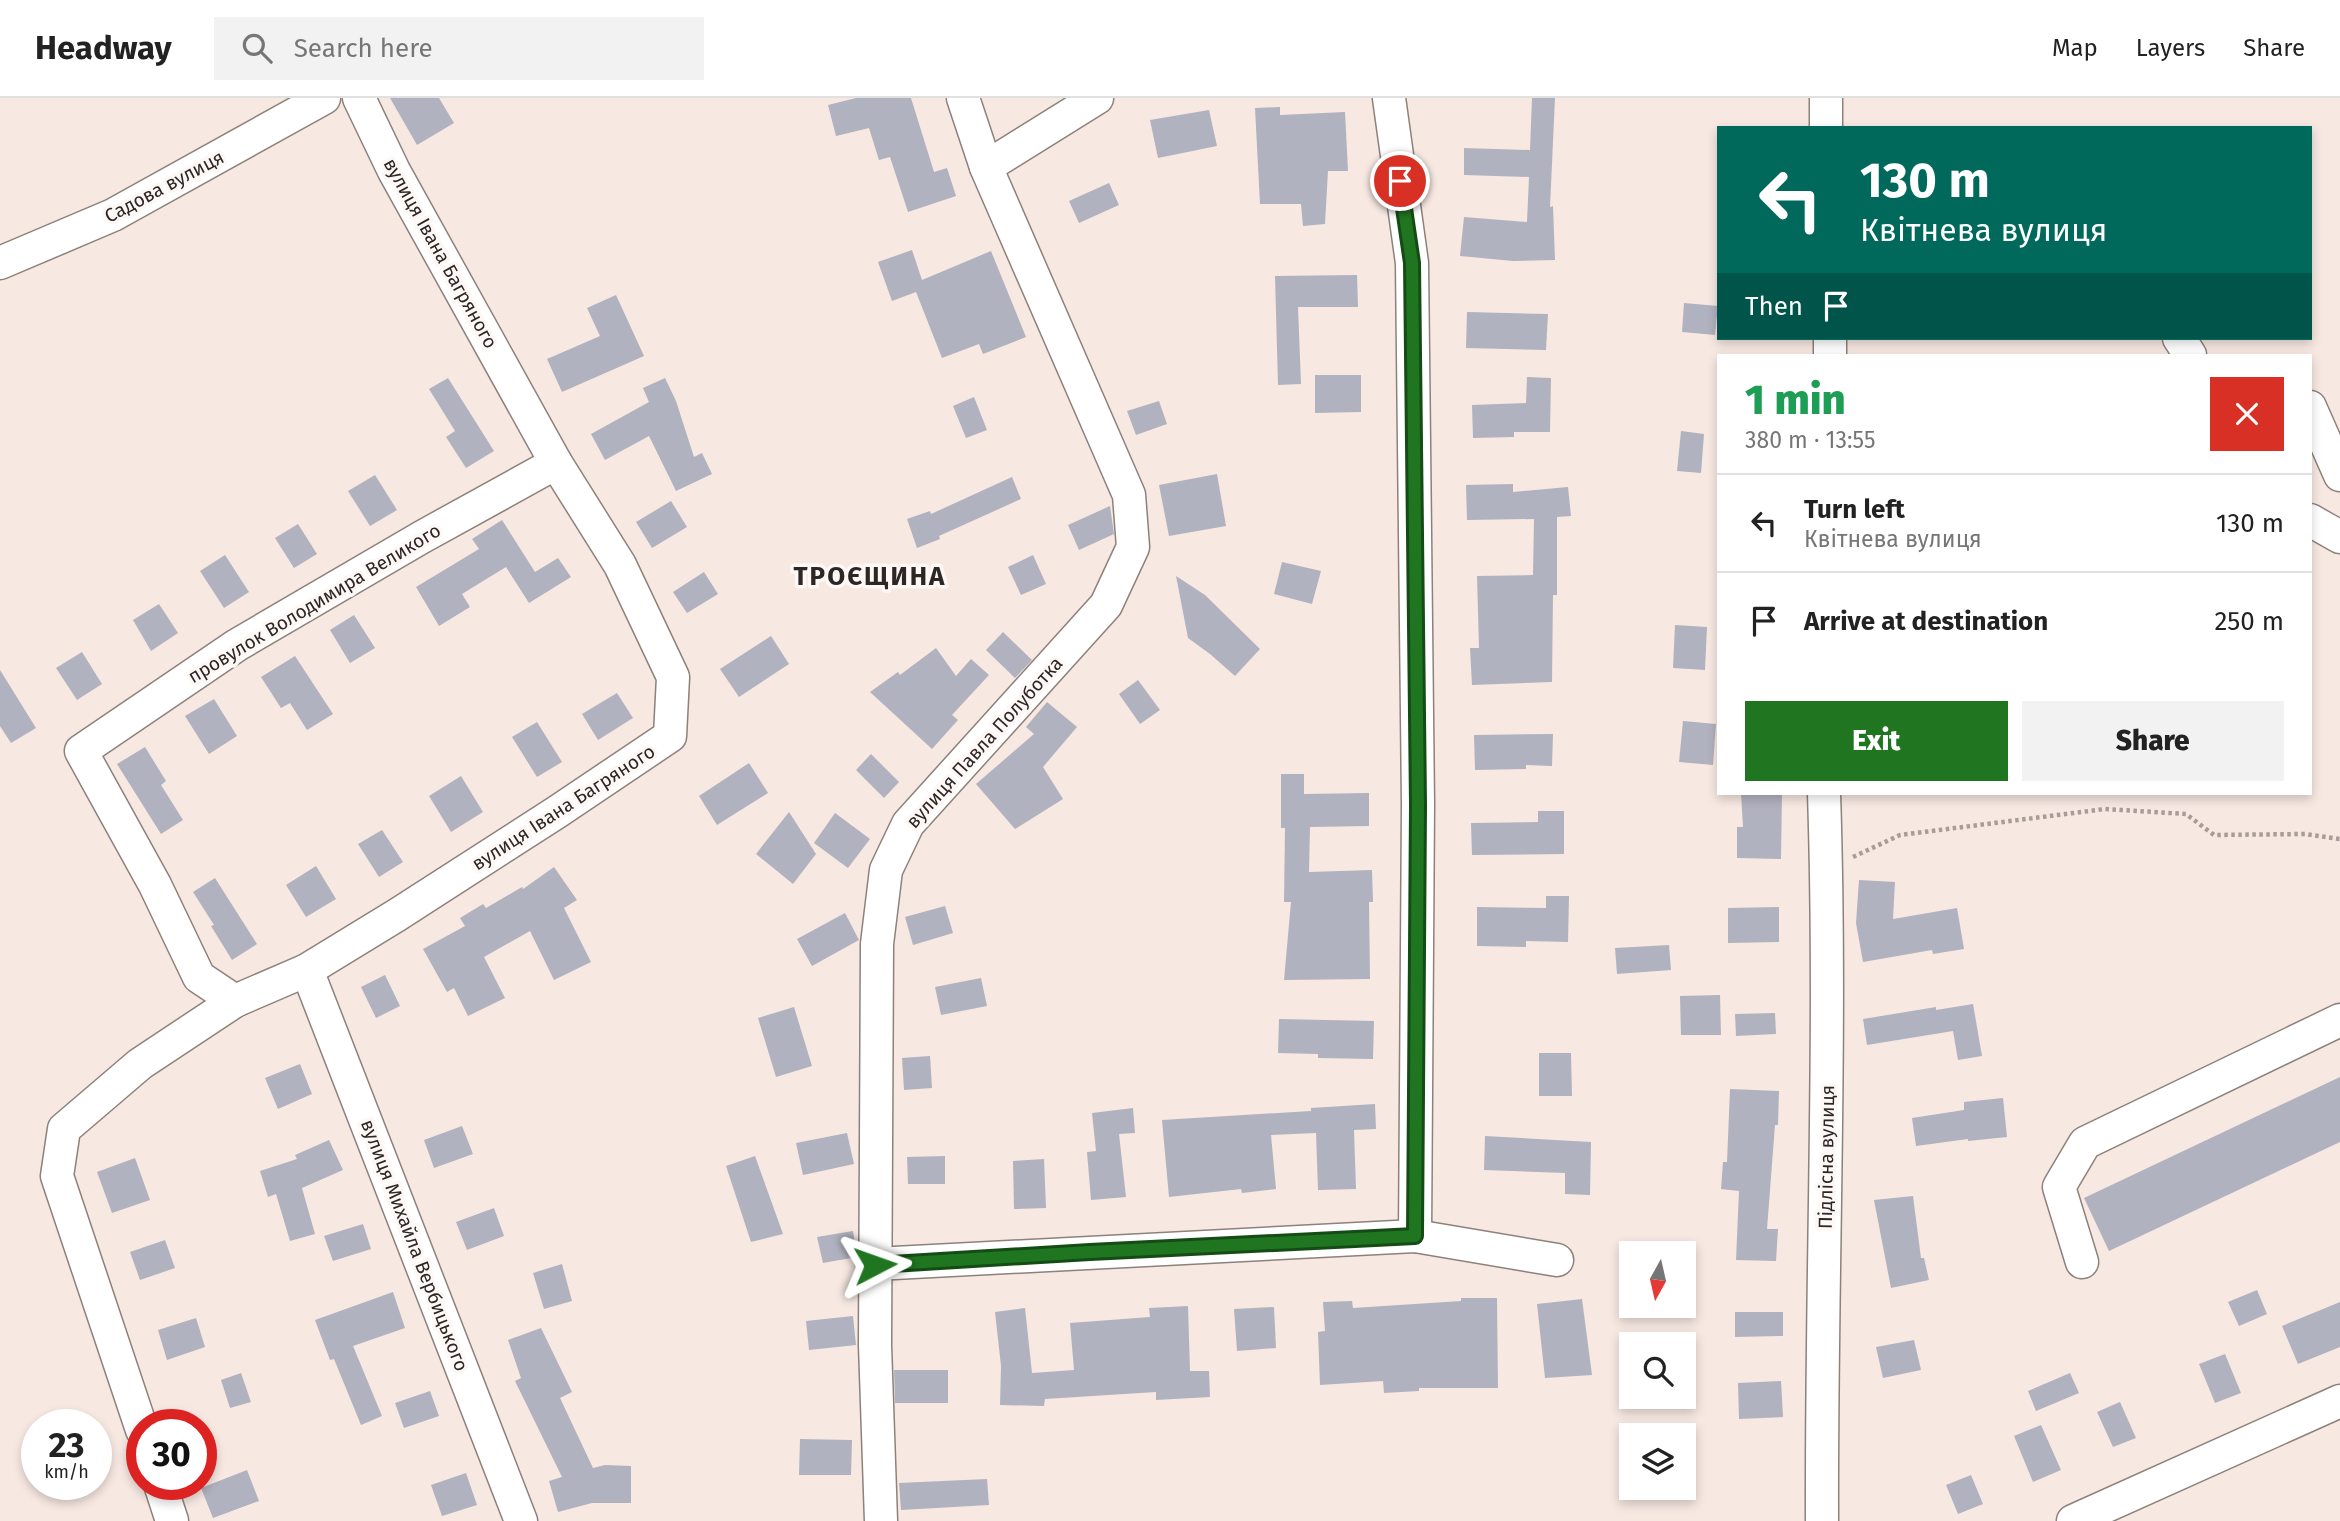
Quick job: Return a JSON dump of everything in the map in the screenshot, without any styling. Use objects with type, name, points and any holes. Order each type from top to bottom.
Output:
[{"type":"street","name":"Садова вулиця","points":[[0,263],[113,215],[324,98]]},
{"type":"street","name":"вулиця Івана Багряного","points":[[135,1409],[57,1175],[64,1129],[140,1064],[235,1001],[307,970],[557,812],[670,736],[673,677],[620,565],[556,463],[394,171],[359,98]]},
{"type":"street","name":"вулиця Павла Полуботка","points":[[881,1521],[874,1345],[877,944],[886,870],[908,824],[1106,605],[1133,547],[1129,495],[986,167],[963,98]]},
{"type":"street","points":[[986,167],[1097,98]]},
{"type":"street","points":[[1389,98],[1412,263],[1418,805],[1415,1236]]},
{"type":"street","points":[[1826,98],[1826,126]]},
{"type":"street","points":[[2312,412],[2340,475]]},
{"type":"street","name":"провулок Володимира Великого","points":[[235,1001],[199,977],[155,885],[81,751],[237,645],[422,537],[556,463]]},
{"type":"street","points":[[2312,521],[2340,537]]},
{"type":"street","name":"Підлісна вулиця","points":[[1822,1521],[1827,1135],[1824,795]]},
{"type":"street","name":"вулиця Михайла Вербицького","points":[[307,970],[521,1521]]},
{"type":"street","points":[[2082,1262],[2059,1187],[2085,1143],[2340,1020]]},
{"type":"street","points":[[875,1265],[1415,1236],[1557,1260]]},
{"type":"street","points":[[2073,1521],[2340,1401]]},
{"type":"street","points":[[165,1500],[172,1521]]},
{"type":"path","points":[[1826,869],[1900,835],[2105,809],[2186,814],[2214,835],[2305,834],[2340,839]]},
{"type":"building","points":[[390,98],[439,98],[454,123],[417,145]]},
{"type":"building","points":[[856,98],[911,98],[934,172],[947,168],[956,196],[908,212],[890,157],[879,160],[869,128],[836,136],[828,105]]},
{"type":"building","points":[[1532,98],[1555,98],[1550,207],[1553,206],[1555,260],[1513,261],[1460,256],[1464,217],[1527,222],[1529,177],[1464,175],[1464,148],[1530,150]]},
{"type":"building","points":[[1280,107],[1280,115],[1345,112],[1348,171],[1328,171],[1325,224],[1303,226],[1301,204],[1260,204],[1255,108]]},
{"type":"building","points":[[1209,110],[1217,146],[1158,158],[1150,120]]},
{"type":"building","points":[[1109,183],[1119,205],[1079,223],[1069,201]]},
{"type":"building","points":[[912,250],[922,280],[991,251],[1026,337],[983,354],[979,344],[942,358],[916,292],[892,301],[878,262]]},
{"type":"building","points":[[1357,275],[1358,307],[1298,307],[1301,384],[1278,385],[1275,276]]},
{"type":"building","points":[[616,295],[644,356],[562,392],[547,359],[600,336],[587,308]]},
{"type":"building","points":[[1684,303],[1717,306],[1715,335],[1682,332]]},
{"type":"building","points":[[1467,312],[1548,314],[1546,350],[1466,348]]},
{"type":"building","points":[[1315,375],[1361,375],[1361,412],[1315,413]]},
{"type":"building","points":[[1527,377],[1551,378],[1550,432],[1514,432],[1514,437],[1473,438],[1472,405],[1526,403]]},
{"type":"building","points":[[448,378],[494,451],[466,468],[446,437],[455,431],[429,389]]},
{"type":"building","points":[[665,378],[676,401],[694,457],[702,453],[712,474],[676,491],[649,436],[605,460],[591,434],[649,402],[643,388]]},
{"type":"building","points":[[974,397],[987,430],[966,438],[953,406]]},
{"type":"building","points":[[1159,401],[1167,424],[1136,435],[1127,411]]},
{"type":"building","points":[[1681,431],[1704,434],[1701,473],[1677,471]]},
{"type":"building","points":[[1217,474],[1226,526],[1169,536],[1159,485]]},
{"type":"building","points":[[375,475],[397,510],[370,526],[348,491]]},
{"type":"building","points":[[1012,477],[1021,499],[917,548],[907,519],[930,511],[931,514]]},
{"type":"building","points":[[1513,484],[1513,492],[1568,487],[1571,516],[1557,517],[1557,595],[1553,595],[1552,682],[1472,685],[1470,648],[1479,648],[1477,576],[1533,575],[1534,519],[1467,520],[1466,485]]},
{"type":"building","points":[[671,501],[687,527],[652,548],[636,522]]},
{"type":"building","points":[[1110,506],[1114,534],[1079,550],[1068,525]]},
{"type":"building","points":[[502,520],[535,572],[558,558],[571,577],[529,603],[506,567],[462,594],[470,607],[439,626],[416,587],[479,549],[472,539]]},
{"type":"building","points":[[298,524],[317,554],[294,568],[275,538]]},
{"type":"building","points":[[225,555],[249,592],[224,608],[200,571]]},
{"type":"building","points":[[1033,555],[1046,584],[1021,595],[1008,567]]},
{"type":"building","points":[[1282,562],[1321,571],[1312,604],[1274,594]]},
{"type":"building","points":[[704,572],[718,594],[687,613],[673,592]]},
{"type":"building","points":[[1176,576],[1205,595],[1260,649],[1235,676],[1188,638]]},
{"type":"building","points":[[159,604],[178,633],[151,651],[133,620]]},
{"type":"building","points":[[354,615],[375,648],[350,663],[330,630]]},
{"type":"building","points":[[1675,625],[1707,627],[1705,670],[1673,668]]},
{"type":"building","points":[[1003,632],[1032,660],[1015,678],[986,650]]},
{"type":"building","points":[[771,636],[789,664],[739,697],[720,669]]},
{"type":"building","points":[[936,648],[956,676],[971,659],[989,675],[952,715],[958,720],[932,749],[870,692],[898,672],[900,675]]},
{"type":"building","points":[[82,652],[102,684],[77,700],[56,668]]},
{"type":"building","points":[[295,656],[333,714],[307,730],[290,703],[281,708],[261,677]]},
{"type":"building","points":[[0,670],[36,728],[11,743],[0,726]]},
{"type":"building","points":[[1138,680],[1160,710],[1140,724],[1119,694]]},
{"type":"building","points":[[617,693],[633,718],[598,740],[582,714]]},
{"type":"building","points":[[214,699],[237,736],[209,754],[185,716]]},
{"type":"building","points":[[1047,702],[1077,727],[1043,767],[1063,799],[1015,829],[976,784],[1034,734],[1026,727]]},
{"type":"building","points":[[1683,721],[1716,724],[1713,765],[1679,762]]},
{"type":"building","points":[[537,722],[562,762],[537,777],[512,737]]},
{"type":"building","points":[[1553,734],[1552,766],[1526,765],[1526,769],[1475,770],[1474,735]]},
{"type":"building","points":[[145,747],[166,781],[161,785],[183,820],[161,834],[117,764]]},
{"type":"building","points":[[871,754],[899,782],[884,798],[856,770]]},
{"type":"building","points":[[749,763],[768,793],[717,825],[699,796]]},
{"type":"building","points":[[1281,774],[1304,774],[1304,794],[1369,793],[1369,826],[1310,827],[1309,872],[1372,870],[1373,902],[1369,902],[1370,979],[1284,980],[1291,902],[1284,902],[1285,828],[1281,828]]},
{"type":"building","points":[[461,776],[483,812],[451,832],[429,796]]},
{"type":"building","points":[[1741,795],[1782,795],[1781,859],[1737,858],[1737,827],[1743,827]]},
{"type":"building","points":[[1538,811],[1564,811],[1564,854],[1472,855],[1471,823],[1538,822]]},
{"type":"building","points":[[789,812],[816,854],[793,884],[756,854]]},
{"type":"building","points":[[835,813],[870,839],[848,868],[814,843]]},
{"type":"building","points":[[382,830],[403,862],[379,877],[358,844]]},
{"type":"building","points":[[316,866],[336,899],[306,917],[286,885]]},
{"type":"building","points":[[554,867],[577,900],[564,908],[591,962],[554,980],[530,931],[484,957],[505,998],[468,1016],[454,988],[447,992],[423,949],[465,926],[460,918],[483,904],[486,908],[522,887],[523,889]]},
{"type":"building","points":[[215,878],[257,944],[232,960],[193,892]]},
{"type":"building","points":[[1859,880],[1895,882],[1893,919],[1957,908],[1964,949],[1933,954],[1932,950],[1863,962],[1856,923]]},
{"type":"building","points":[[1546,896],[1569,896],[1568,942],[1526,941],[1526,947],[1477,946],[1477,907],[1546,908]]},
{"type":"building","points":[[945,906],[953,933],[913,945],[905,917]]},
{"type":"building","points":[[1779,907],[1779,942],[1728,943],[1728,908]]},
{"type":"building","points":[[845,913],[859,940],[812,966],[797,939]]},
{"type":"building","points":[[1669,945],[1671,970],[1617,974],[1615,948]]},
{"type":"building","points":[[385,975],[400,1006],[376,1018],[361,987]]},
{"type":"building","points":[[981,978],[987,1006],[941,1015],[935,987]]},
{"type":"building","points":[[1720,995],[1721,1035],[1681,1035],[1680,996]]},
{"type":"building","points":[[1973,1004],[1982,1056],[1958,1060],[1953,1031],[1867,1045],[1863,1019]]},
{"type":"building","points":[[794,1007],[812,1066],[776,1077],[758,1018]]},
{"type":"building","points":[[1775,1013],[1776,1034],[1736,1036],[1735,1014]]},
{"type":"building","points":[[1279,1019],[1374,1021],[1373,1059],[1318,1058],[1318,1054],[1278,1053]]},
{"type":"building","points":[[1539,1053],[1571,1053],[1572,1096],[1539,1096]]},
{"type":"building","points":[[930,1056],[932,1088],[904,1090],[902,1058]]},
{"type":"building","points":[[300,1064],[312,1094],[278,1109],[265,1078]]},
{"type":"building","points":[[2340,1077],[2340,1142],[2109,1251],[2084,1198]]},
{"type":"building","points":[[1730,1089],[1779,1091],[1767,1229],[1778,1229],[1776,1261],[1736,1260],[1739,1191],[1721,1189],[1723,1162],[1727,1162]]},
{"type":"building","points":[[2003,1098],[2007,1137],[1916,1146],[1912,1118],[1964,1110],[1964,1102]]},
{"type":"building","points":[[1375,1104],[1376,1129],[1354,1130],[1356,1189],[1318,1190],[1316,1133],[1271,1135],[1276,1189],[1242,1193],[1241,1189],[1169,1197],[1162,1120],[1311,1111],[1311,1108]]},
{"type":"building","points":[[1133,1108],[1135,1133],[1119,1134],[1126,1197],[1091,1200],[1087,1152],[1096,1151],[1092,1113]]},
{"type":"building","points":[[462,1126],[473,1154],[434,1168],[424,1140]]},
{"type":"building","points":[[847,1133],[854,1164],[803,1175],[796,1143]]},
{"type":"building","points":[[1485,1136],[1591,1142],[1590,1195],[1565,1194],[1565,1173],[1484,1170]]},
{"type":"building","points":[[329,1140],[343,1170],[302,1188],[315,1234],[290,1241],[276,1194],[268,1197],[260,1171],[297,1159],[295,1155]]},
{"type":"building","points":[[755,1156],[783,1234],[751,1242],[726,1166]]},
{"type":"building","points":[[945,1156],[945,1184],[908,1184],[907,1157]]},
{"type":"building","points":[[135,1158],[150,1200],[112,1213],[97,1172]]},
{"type":"building","points":[[1044,1159],[1046,1208],[1014,1209],[1013,1161]]},
{"type":"building","points":[[1913,1196],[1921,1258],[1924,1258],[1929,1280],[1891,1288],[1874,1200]]},
{"type":"building","points":[[494,1208],[504,1236],[467,1250],[456,1222]]},
{"type":"building","points":[[363,1224],[371,1249],[333,1261],[324,1236]]},
{"type":"building","points":[[853,1231],[857,1257],[823,1263],[817,1237]]},
{"type":"building","points":[[165,1240],[175,1268],[140,1280],[130,1252]]},
{"type":"building","points":[[562,1264],[572,1301],[544,1309],[533,1273]]},
{"type":"building","points":[[2257,1290],[2267,1314],[2239,1326],[2228,1302]]},
{"type":"building","points":[[393,1292],[405,1328],[353,1346],[382,1416],[361,1425],[334,1359],[330,1360],[315,1320]]},
{"type":"building","points":[[1461,1298],[1497,1298],[1498,1388],[1419,1388],[1419,1391],[1384,1393],[1383,1381],[1320,1385],[1318,1332],[1325,1331],[1323,1302],[1352,1301],[1353,1308],[1461,1301]]},
{"type":"building","points":[[1582,1299],[1592,1375],[1545,1378],[1537,1304]]},
{"type":"building","points":[[2340,1302],[2340,1347],[2298,1364],[2282,1326]]},
{"type":"building","points":[[1188,1306],[1190,1371],[1209,1371],[1210,1397],[1156,1400],[1156,1392],[1045,1399],[1044,1406],[1000,1405],[1001,1366],[995,1312],[1025,1308],[1032,1373],[1074,1370],[1070,1323],[1150,1317],[1149,1308]]},
{"type":"building","points":[[1274,1307],[1276,1348],[1237,1351],[1234,1309]]},
{"type":"building","points":[[1735,1312],[1783,1312],[1783,1336],[1735,1337]]},
{"type":"building","points":[[853,1316],[856,1345],[809,1350],[806,1321]]},
{"type":"building","points":[[196,1318],[205,1347],[167,1360],[158,1330]]},
{"type":"building","points":[[541,1328],[572,1392],[560,1398],[593,1468],[605,1465],[631,1466],[631,1503],[592,1503],[558,1512],[549,1481],[562,1477],[515,1381],[521,1378],[508,1340]]},
{"type":"building","points":[[1914,1340],[1921,1370],[1883,1378],[1876,1347]]},
{"type":"building","points":[[2225,1354],[2241,1393],[2215,1403],[2199,1364]]},
{"type":"building","points":[[894,1370],[948,1370],[948,1403],[895,1403]]},
{"type":"building","points":[[241,1373],[251,1402],[230,1408],[221,1380]]},
{"type":"building","points":[[2070,1373],[2079,1393],[2036,1411],[2028,1391]]},
{"type":"building","points":[[1781,1381],[1783,1417],[1739,1419],[1738,1383]]},
{"type":"building","points":[[430,1391],[439,1416],[404,1428],[395,1403]]},
{"type":"building","points":[[2120,1402],[2136,1438],[2113,1447],[2097,1412]]},
{"type":"building","points":[[2041,1425],[2061,1470],[2033,1482],[2014,1436]]},
{"type":"building","points":[[800,1439],[852,1440],[851,1475],[799,1475]]},
{"type":"building","points":[[247,1470],[259,1501],[213,1518],[206,1500],[217,1500],[217,1482]]},
{"type":"building","points":[[466,1473],[477,1505],[442,1516],[431,1485]]},
{"type":"building","points":[[1971,1475],[1983,1504],[1958,1514],[1946,1485]]},
{"type":"building","points":[[987,1479],[989,1505],[901,1510],[899,1483]]},
{"type":"district","name":"ТРОЄЩИНА","points":[[870,576]]},
{"type":"route","points":[[875,1265],[1415,1236],[1418,805],[1412,263],[1400,181]]}]
